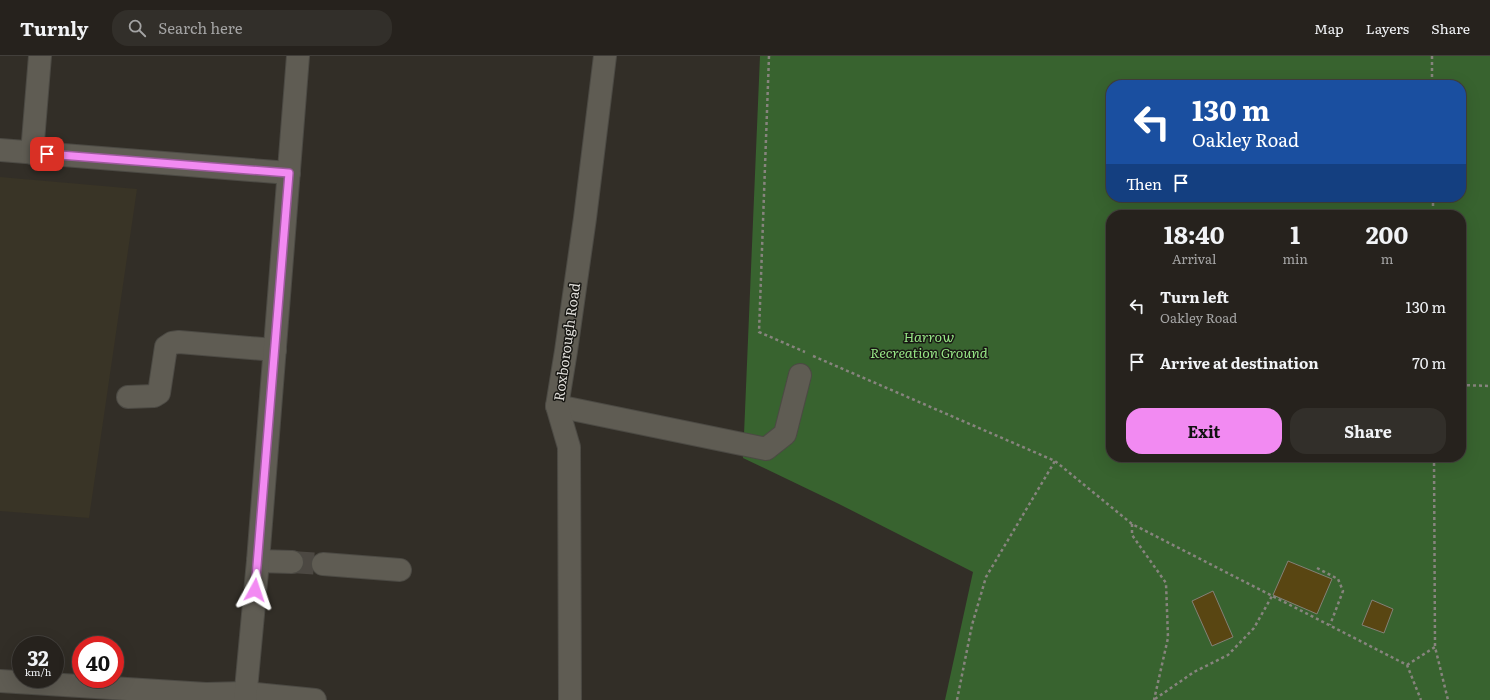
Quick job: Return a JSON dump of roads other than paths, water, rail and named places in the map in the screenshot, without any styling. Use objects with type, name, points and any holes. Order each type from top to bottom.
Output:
[{"type":"street","points":[[32,153],[40,56]]},
{"type":"street","points":[[252,696],[258,561],[298,56]]},
{"type":"street","name":"Roxborough Road","points":[[570,700],[569,447],[557,406],[585,218],[605,56]]},
{"type":"street","points":[[0,150],[289,173]]},
{"type":"street","points":[[128,396],[154,396],[159,393],[166,347],[172,343],[275,350]]},
{"type":"street","points":[[557,406],[766,449],[785,434],[800,375]]},
{"type":"street","points":[[258,561],[292,562]]},
{"type":"street","points":[[323,564],[400,570]]},
{"type":"street","points":[[10,688],[75,693],[206,694],[315,700]]},
{"type":"tunnel","points":[[292,562],[323,564]]},
{"type":"park label","name":"Harrow Recreation Ground","points":[[929,346]]}]
